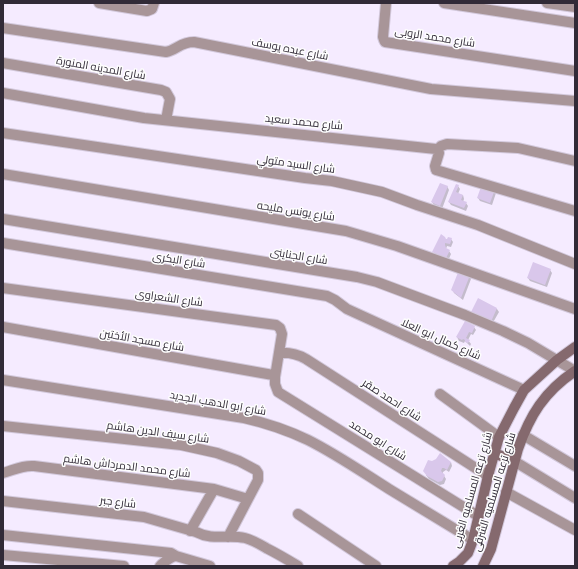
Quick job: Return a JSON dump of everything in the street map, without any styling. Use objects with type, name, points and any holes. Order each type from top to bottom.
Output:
[{"type":"street","points":[[99,3],[146,11],[152,9],[154,3]]},
{"type":"street","name":"شارع محمد الروبى","points":[[386,3],[383,37],[385,42],[575,71]]},
{"type":"street","points":[[444,3],[575,23]]},
{"type":"street","points":[[547,3],[575,7]]},
{"type":"street","name":"شارع عبده يوسف","points":[[3,28],[166,52],[173,50],[182,44],[194,42],[431,89],[575,101]]},
{"type":"street","name":"شارع المدينه المنورة","points":[[3,63],[161,90],[166,92],[170,99],[166,120]]},
{"type":"street","name":"شارع محمد سعيد","points":[[3,93],[144,118],[437,150]]},
{"type":"street","name":"شارع السيد متولي","points":[[3,133],[332,181],[382,192],[478,225],[575,264]]},
{"type":"street","points":[[575,161],[518,148],[448,144],[441,146],[437,150],[439,153],[434,166],[436,170],[575,211]]},
{"type":"street","name":"شارع يونس مليحه","points":[[3,174],[346,231],[397,246],[575,309]]},
{"type":"street","name":"شارع الجناينى","points":[[3,219],[357,277],[377,282],[503,331],[528,343],[575,371]]},
{"type":"street","name":"شارع البكرى","points":[[3,243],[327,296],[347,309]]},
{"type":"street","name":"شارع الشعراوى","points":[[3,288],[276,325],[280,328],[282,334],[276,377]]},
{"type":"street","name":"شارع كمال ابو العلا","points":[[347,309],[524,390]]},
{"type":"street","name":"شارع مسجد الأختين","points":[[3,327],[273,375],[276,377]]},
{"type":"street","name":"شارع ترعه المسلميه الغربى","points":[[453,566],[468,553],[499,437],[524,390],[557,360],[575,347]]},
{"type":"street","name":"شارع احمد صقر","points":[[279,353],[289,352],[302,357],[488,476]]},
{"type":"street","name":"شارع ترعه المسلميه الشرقى","points":[[483,566],[491,549],[514,461],[523,435],[534,411],[543,399],[564,378],[575,371]]},
{"type":"street","name":"شارع ابو محمد","points":[[276,377],[275,384],[278,392],[478,516]]},
{"type":"street","name":"شارع ابو الدهب الجديد","points":[[3,380],[244,418],[279,428],[307,440],[349,464],[472,540]]},
{"type":"street","points":[[440,394],[499,437]]},
{"type":"street","name":"شارع سيف الدين هاشم","points":[[3,426],[181,445],[217,452],[238,461],[256,470],[258,473],[258,480],[228,537]]},
{"type":"street","points":[[523,435],[575,466]]},
{"type":"street","points":[[494,453],[514,461],[575,498]]},
{"type":"street","name":"شارع محمد الدمرداش هاشم","points":[[3,473],[26,465],[214,489],[248,499]]},
{"type":"street","points":[[190,530],[214,489]]},
{"type":"street","points":[[506,492],[575,530]]},
{"type":"street","name":"شارع جبر","points":[[3,501],[144,517],[209,537],[236,536],[247,538],[298,566]]},
{"type":"street","points":[[298,514],[376,566]]},
{"type":"street","points":[[3,535],[171,553],[176,556],[210,566]]},
{"type":"street","points":[[3,555],[124,566]]},
{"type":"street","points":[[160,566],[168,559],[176,556]]},
{"type":"building","points":[[440,183],[448,186],[440,206],[431,202]]},
{"type":"building","points":[[456,184],[459,185],[456,192],[463,195],[461,200],[467,202],[464,208],[448,202]]},
{"type":"building","points":[[482,184],[495,189],[490,203],[477,198]]},
{"type":"building","points":[[441,234],[446,239],[448,237],[452,238],[450,244],[445,243],[446,248],[450,250],[446,258],[432,252]]},
{"type":"building","points":[[533,262],[551,269],[545,285],[527,278]]},
{"type":"building","points":[[459,270],[470,275],[461,298],[451,290]]},
{"type":"building","points":[[478,298],[497,308],[490,324],[470,314]]},
{"type":"building","points":[[465,321],[475,326],[472,333],[469,332],[466,338],[470,340],[468,343],[463,339],[462,340],[456,337]]},
{"type":"building","points":[[440,453],[451,462],[447,470],[442,468],[441,471],[445,475],[442,481],[438,482],[427,476],[423,471],[428,460],[432,461],[436,459]]}]
